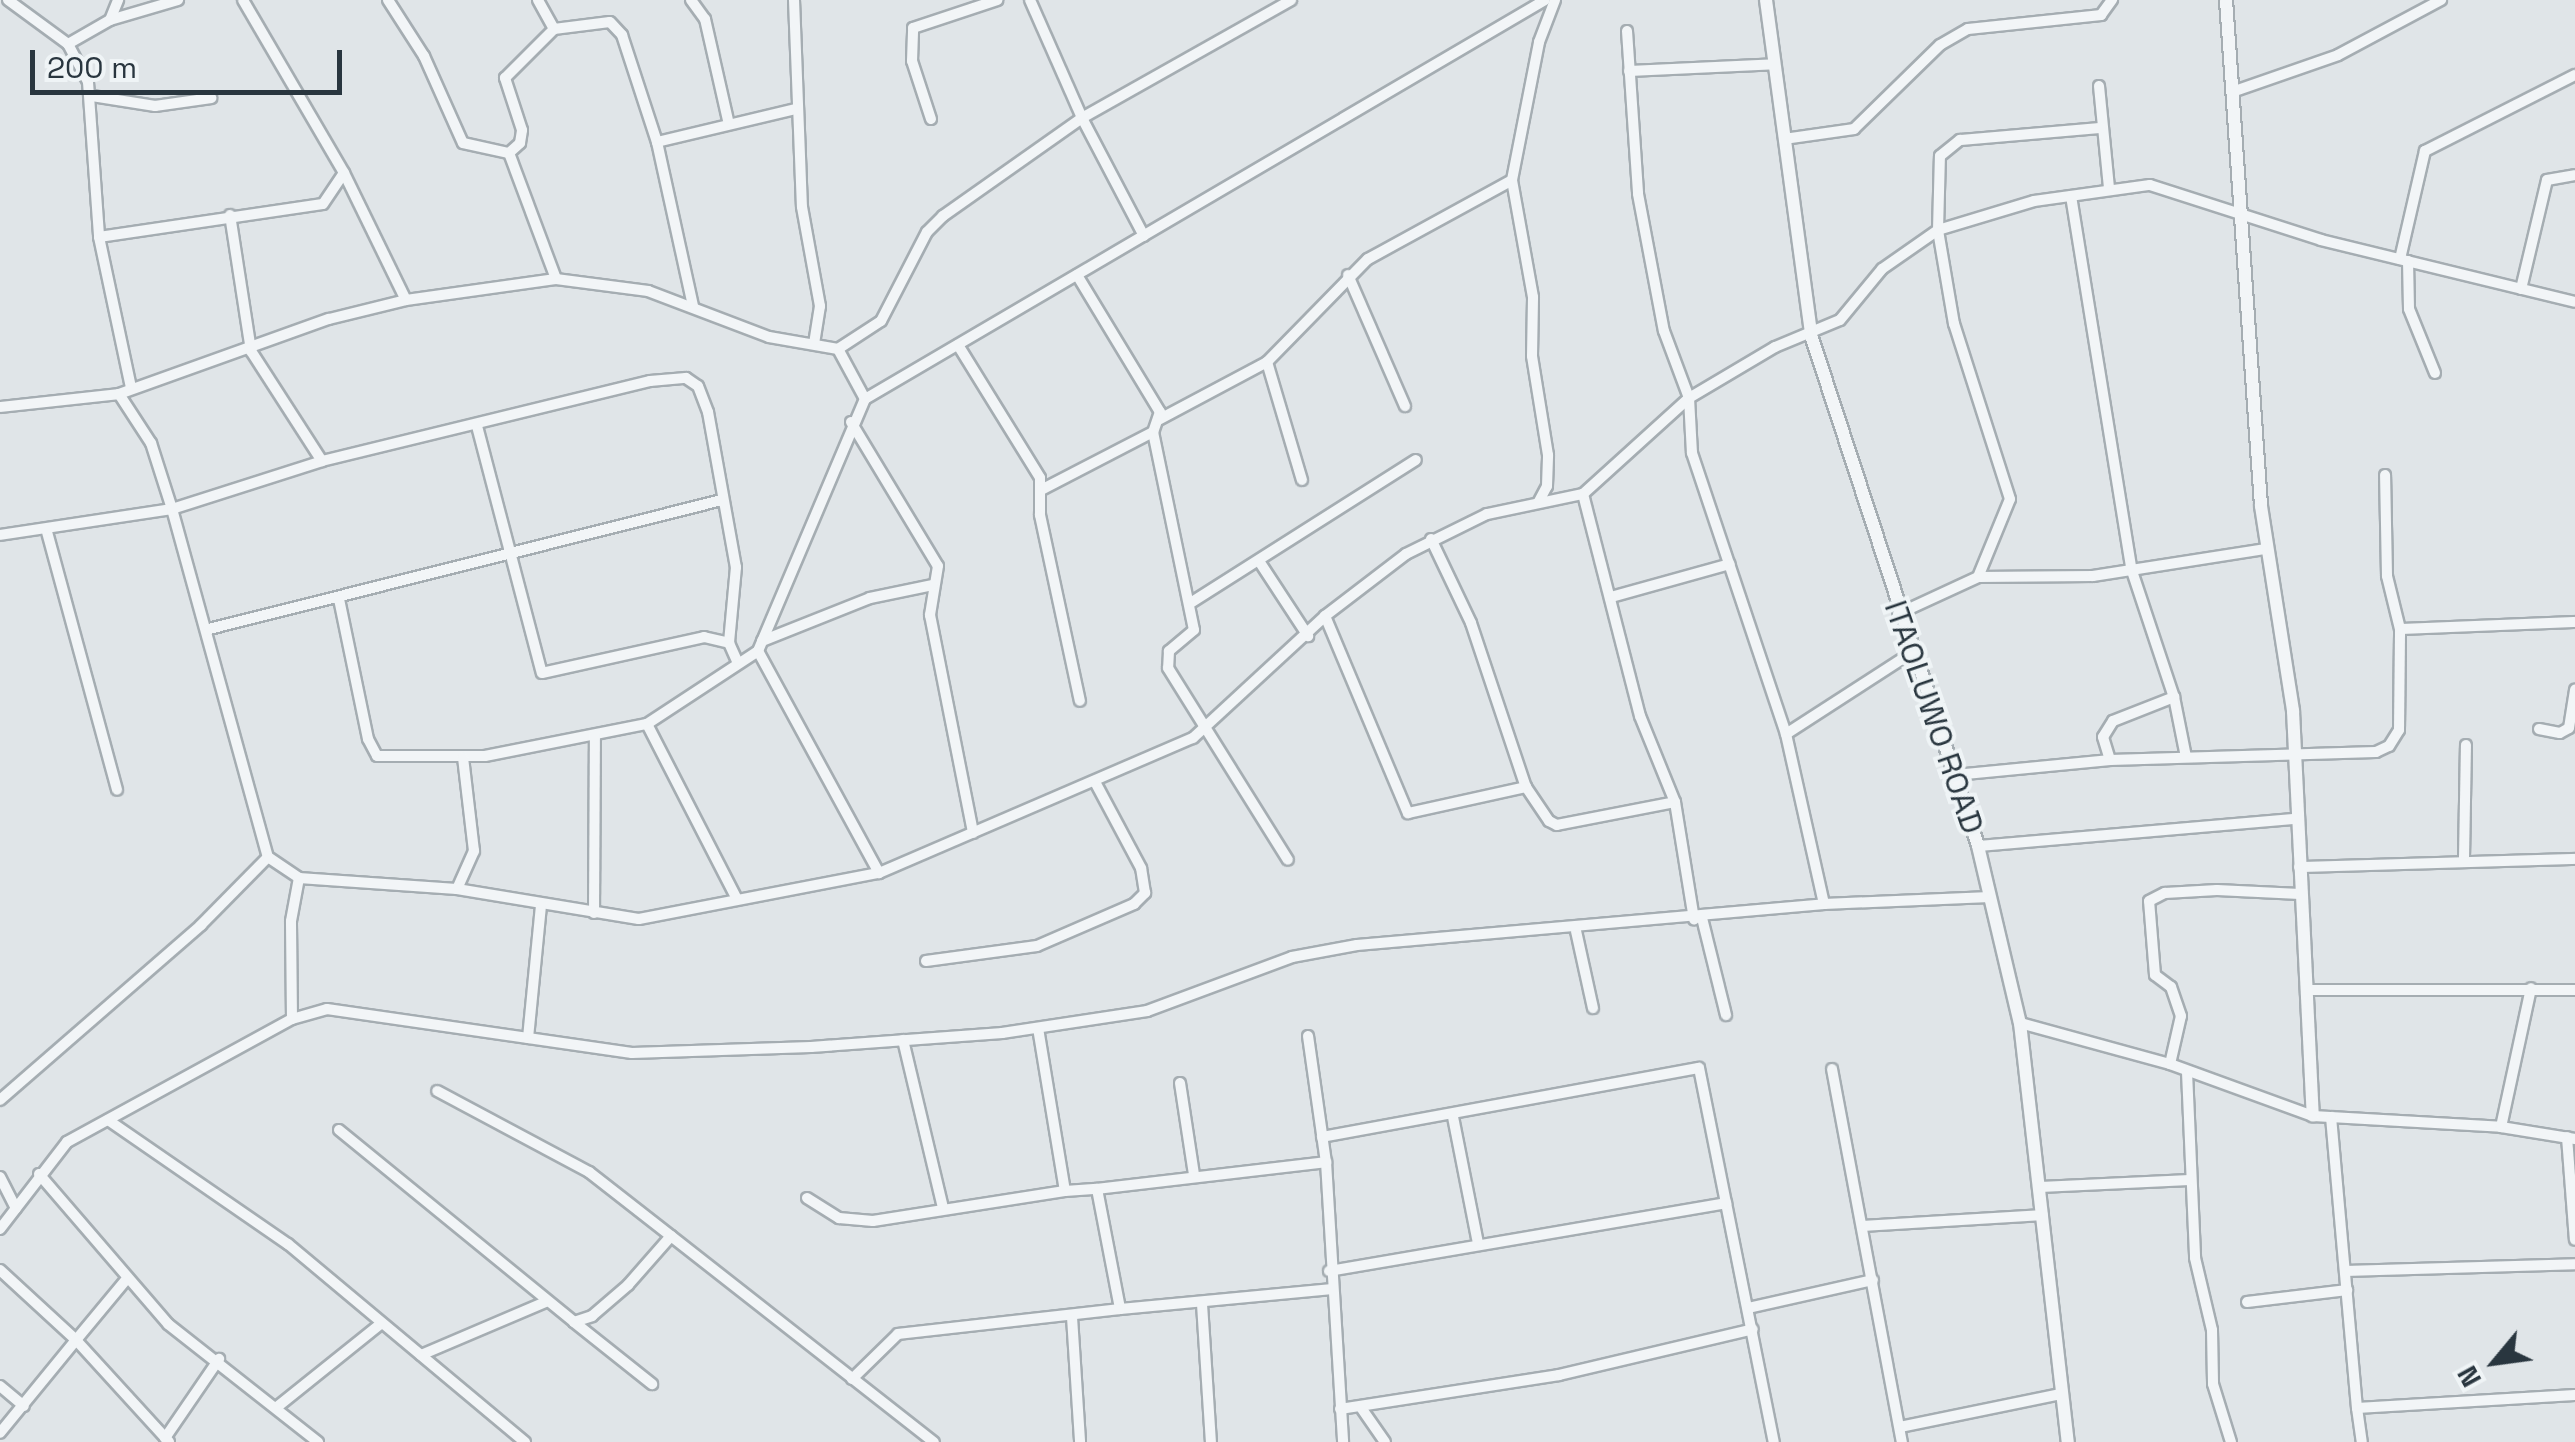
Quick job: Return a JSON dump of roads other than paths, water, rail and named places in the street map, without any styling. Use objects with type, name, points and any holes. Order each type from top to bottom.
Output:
[{"type":"street","points":[[8,0],[68,44],[92,96],[87,138],[99,237],[131,388]]},
{"type":"street","points":[[110,20],[118,0]]},
{"type":"street","points":[[68,44],[110,20],[178,0]]},
{"type":"street","points":[[243,0],[344,173],[406,300]]},
{"type":"street","points":[[388,0],[424,56],[463,143],[509,153]]},
{"type":"street","points":[[538,0],[554,29]]},
{"type":"street","points":[[691,0],[705,20],[728,120]]},
{"type":"street","points":[[794,0],[800,84],[795,109],[802,206],[820,306],[814,343]]},
{"type":"street","points":[[931,119],[912,61],[912,28],[997,0]]},
{"type":"street","points":[[1030,0],[1082,118],[1144,236]]},
{"type":"street","points":[[838,349],[881,320],[934,224],[1082,118],[1291,0]]},
{"type":"street","points":[[878,872],[760,646],[851,422],[865,399],[1545,0]]},
{"type":"street","points":[[1538,503],[1547,486],[1548,455],[1532,356],[1532,298],[1512,180],[1538,42],[1555,0]]},
{"type":"street","name":"ITAOLUWO ROAD","points":[[1766,0],[1811,335],[1910,654],[1978,846],[2020,1023],[2068,1442]]},
{"type":"street","points":[[1784,139],[1854,128],[1940,45],[1968,29],[2101,16],[2112,0]]},
{"type":"street","points":[[2226,0],[2266,549],[2284,642],[2308,990],[2312,1116]]},
{"type":"street","points":[[2232,92],[2338,55],[2441,0]]},
{"type":"street","points":[[509,153],[520,143],[522,130],[505,78],[554,29],[610,22],[622,36],[657,142],[694,306]]},
{"type":"street","points":[[1627,31],[1638,194],[1664,331],[1689,398],[1692,453],[1786,734],[1824,904]]},
{"type":"street","points":[[1629,71],[1775,64]]},
{"type":"street","points":[[2435,373],[2409,310],[2404,260],[2425,151],[2575,75]]},
{"type":"street","points":[[2099,86],[2100,128],[2109,188]]},
{"type":"street","points":[[92,96],[155,106],[210,98]]},
{"type":"street","points":[[657,142],[728,120],[795,109]]},
{"type":"street","points":[[1978,577],[2010,500],[1954,324],[1938,230],[1939,164],[1946,148],[1960,140],[2100,128]]},
{"type":"street","points":[[509,153],[556,279]]},
{"type":"street","points":[[99,237],[324,204],[344,173]]},
{"type":"street","points":[[2520,288],[2547,180],[2575,175]]},
{"type":"street","points":[[1160,419],[1267,362],[1316,318],[1348,275],[1512,180]]},
{"type":"street","points":[[119,394],[151,443],[209,629],[268,857],[300,878],[457,889],[541,906],[639,919],[878,872],[1094,782],[1207,729],[1325,616],[1430,538],[1487,514],[1583,494],[1689,398],[1775,347],[1840,320],[1882,269],[1938,230],[2071,196],[2150,185],[2404,260],[2575,302]]},
{"type":"street","points":[[2071,196],[2131,568],[2174,697],[2186,757]]},
{"type":"street","points":[[230,215],[251,350],[322,462]]},
{"type":"street","points":[[1077,275],[1157,405],[1160,419],[1154,432],[1192,602],[1194,630],[1169,651],[1166,662],[1288,860]]},
{"type":"street","points":[[1348,275],[1405,406]]},
{"type":"street","points":[[0,405],[119,394],[329,320],[406,300],[556,279],[648,291],[769,336],[838,349],[865,399]]},
{"type":"street","points":[[958,345],[1043,489],[1040,515],[1080,701]]},
{"type":"street","points":[[1267,362],[1302,480]]},
{"type":"street","points":[[0,536],[47,532],[172,509],[322,462],[650,381],[686,378],[705,398],[736,567],[729,644],[738,663]]},
{"type":"street","points":[[851,422],[935,555],[939,678],[973,833]]},
{"type":"street","points":[[476,426],[542,673],[704,636],[729,644]]},
{"type":"street","points":[[1043,489],[1154,432]]},
{"type":"street","points":[[1192,602],[1416,460]]},
{"type":"street","points":[[1955,775],[2110,760],[2291,755],[2389,746],[2399,730],[2400,629],[2387,576],[2385,475]]},
{"type":"street","points":[[1583,494],[1640,716],[1675,802],[1698,918],[1726,1015]]},
{"type":"street","points":[[209,629],[722,500]]},
{"type":"street","points":[[47,532],[116,790]]},
{"type":"street","points":[[1430,538],[1472,622],[1526,786],[1557,825],[1675,802]]},
{"type":"street","points":[[1898,614],[1978,577],[2093,576],[2266,549]]},
{"type":"street","points":[[1259,561],[1308,636]]},
{"type":"street","points":[[1612,598],[1730,564]]},
{"type":"street","points":[[338,598],[377,756],[463,758],[647,724],[760,646],[870,598],[933,585]]},
{"type":"street","points":[[1325,616],[1408,814],[1526,786]]},
{"type":"street","points":[[2400,629],[2575,622]]},
{"type":"street","points":[[1786,734],[1910,654]]},
{"type":"street","points":[[2539,728],[2560,733],[2569,728],[2575,690]]},
{"type":"street","points":[[2110,760],[2103,737],[2113,722],[2174,697]]},
{"type":"street","points":[[647,724],[737,899]]},
{"type":"street","points":[[594,913],[595,735]]},
{"type":"street","points":[[2464,858],[2466,745]]},
{"type":"street","points":[[457,889],[474,851],[463,758]]},
{"type":"street","points":[[926,960],[1037,946],[1145,893],[1141,868],[1094,782]]},
{"type":"street","points":[[1978,846],[2294,820]]},
{"type":"street","points":[[0,1100],[202,925],[268,857]]},
{"type":"street","points":[[2300,867],[2464,858],[2575,860]]},
{"type":"street","points":[[292,1018],[291,920],[300,878]]},
{"type":"street","points":[[2170,1064],[2181,1016],[2171,987],[2156,975],[2150,901],[2165,893],[2216,890],[2300,894]]},
{"type":"street","points":[[0,1229],[39,1174],[68,1142],[292,1018],[328,1009],[632,1053],[903,1040],[1038,1028],[1147,1010],[1292,958],[1357,946],[1576,931],[1824,904],[1990,897]]},
{"type":"street","points":[[528,1038],[541,906]]},
{"type":"street","points":[[1576,931],[1592,1008]]},
{"type":"street","points":[[2501,1127],[2531,988]]},
{"type":"street","points":[[2308,990],[2575,990]]},
{"type":"street","points":[[2020,1023],[2170,1064],[2312,1116],[2501,1127],[2571,1138],[2575,1240]]},
{"type":"street","points":[[1038,1028],[1064,1192]]},
{"type":"street","points":[[1308,1036],[1326,1162],[1330,1290],[1343,1442]]},
{"type":"street","points":[[903,1040],[943,1208]]},
{"type":"street","points":[[1322,1138],[1453,1117],[1699,1068],[1774,1442]]},
{"type":"street","points":[[1832,1069],[1902,1442]]},
{"type":"street","points":[[2187,1072],[2195,1258],[2214,1346],[2212,1373],[2231,1442]]},
{"type":"street","points":[[1180,1083],[1194,1176]]},
{"type":"street","points":[[438,1091],[588,1172],[934,1442]]},
{"type":"street","points":[[1453,1117],[1478,1243]]},
{"type":"street","points":[[2330,1117],[2362,1442]]},
{"type":"street","points":[[108,1120],[288,1244],[526,1442]]},
{"type":"street","points":[[339,1130],[545,1302],[652,1384]]},
{"type":"street","points":[[807,1198],[839,1218],[873,1221],[1064,1192],[1326,1162]]},
{"type":"street","points":[[39,1174],[125,1281],[168,1324],[219,1359],[318,1442]]},
{"type":"street","points":[[0,1178],[16,1208]]},
{"type":"street","points":[[2040,1188],[2190,1180]]},
{"type":"street","points":[[1097,1189],[1120,1308]]},
{"type":"street","points":[[1329,1270],[1726,1203]]},
{"type":"street","points":[[1863,1226],[2043,1215]]},
{"type":"street","points":[[574,1322],[616,1296],[671,1236]]},
{"type":"street","points":[[2345,1271],[2575,1264]]},
{"type":"street","points":[[0,1270],[76,1340],[167,1440],[219,1359]]},
{"type":"street","points":[[1748,1308],[1873,1280]]},
{"type":"street","points":[[0,1433],[125,1281]]},
{"type":"street","points":[[852,1379],[898,1334],[1072,1317],[1120,1308],[1202,1304],[1330,1290]]},
{"type":"street","points":[[2246,1302],[2347,1290]]},
{"type":"street","points":[[421,1356],[545,1302]]},
{"type":"street","points":[[1202,1304],[1210,1442]]},
{"type":"street","points":[[1072,1317],[1080,1442]]},
{"type":"street","points":[[276,1407],[382,1322]]},
{"type":"street","points":[[1340,1409],[1362,1409],[1559,1375],[1753,1329]]},
{"type":"street","points":[[0,1386],[24,1406]]},
{"type":"street","points":[[1900,1427],[2061,1394]]},
{"type":"street","points":[[2357,1408],[2575,1395]]},
{"type":"street","points":[[1362,1409],[1385,1442]]}]
